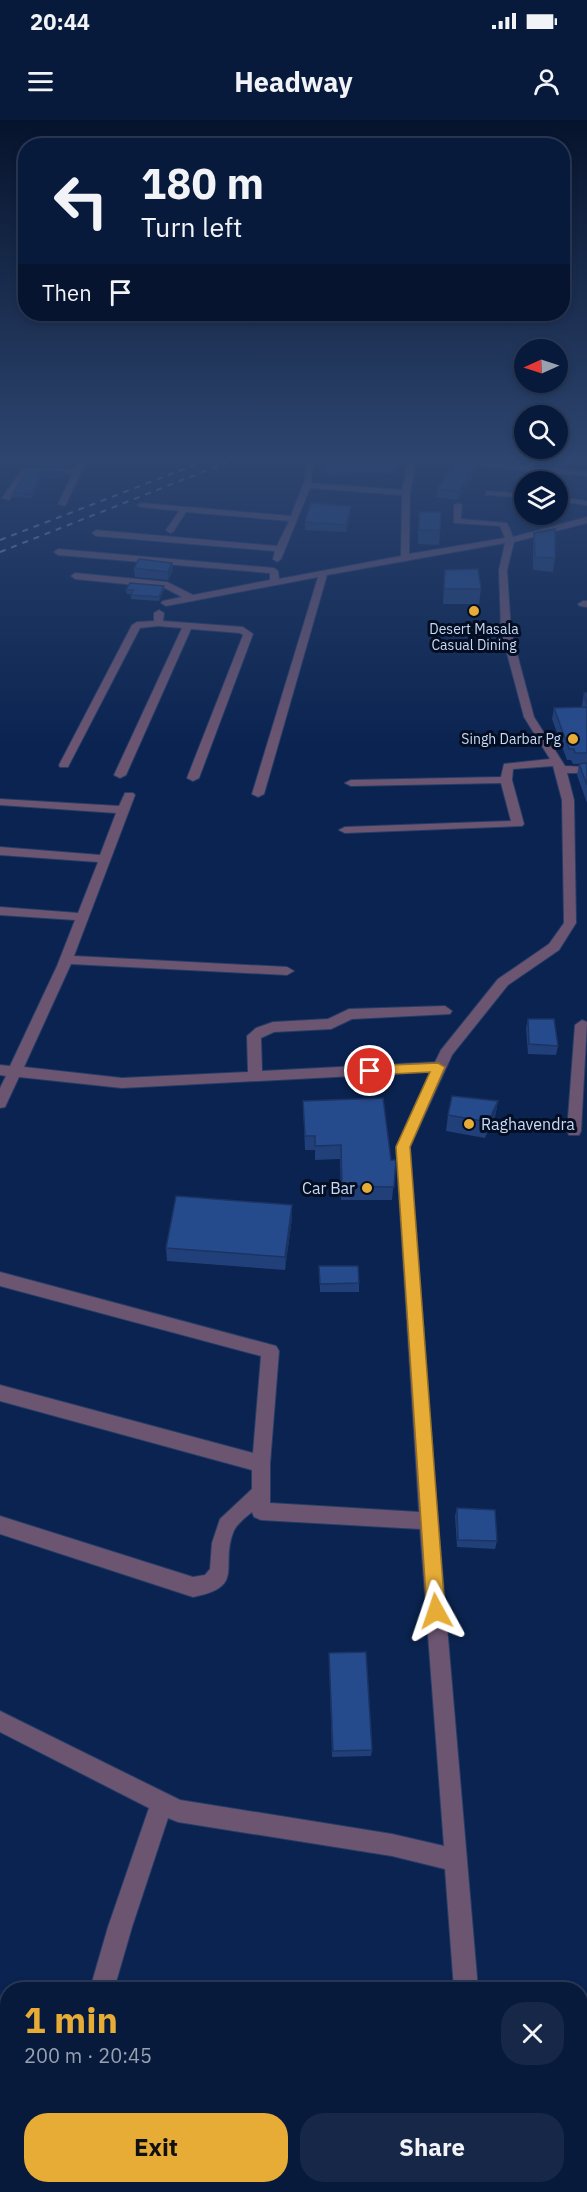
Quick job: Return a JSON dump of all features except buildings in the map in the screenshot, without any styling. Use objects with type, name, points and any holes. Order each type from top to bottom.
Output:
[{"type":"street","points":[[66,553],[274,571]]},
{"type":"street","points":[[275,584],[274,571],[279,553]]},
{"type":"street","points":[[405,553],[405,557]]},
{"type":"street","points":[[158,623],[163,603],[275,584],[432,553]]},
{"type":"street","points":[[465,1982],[429,1521],[403,1147],[446,1053],[503,982],[554,947],[570,924],[568,800],[559,765],[530,717],[506,631],[503,570],[507,553]]},
{"type":"street","points":[[258,794],[323,574]]},
{"type":"street","points":[[75,576],[167,585],[191,598]]},
{"type":"street","points":[[64,765],[137,625],[158,623],[243,630],[248,634],[193,778]]},
{"type":"street","points":[[120,775],[188,625]]},
{"type":"street","points":[[345,830],[518,824],[507,780],[508,765],[559,765],[587,770]]},
{"type":"street","points":[[351,783],[507,780]]},
{"type":"street","points":[[0,1103],[7,1071],[66,960],[129,795]]},
{"type":"street","points":[[0,802],[123,810]]},
{"type":"street","points":[[0,851],[104,859]]},
{"type":"street","points":[[0,911],[82,918]]},
{"type":"street","points":[[66,960],[287,971]]},
{"type":"street","points":[[255,1077],[254,1036],[261,1030],[273,1027],[331,1024],[349,1014],[445,1011]]},
{"type":"street","points":[[567,1024],[584,1025],[574,1131]]},
{"type":"street","points":[[7,1071],[122,1083],[438,1067]]},
{"type":"street","points":[[0,1279],[270,1351],[261,1464],[261,1511],[429,1521]]},
{"type":"street","points":[[0,1393],[261,1464]]},
{"type":"street","points":[[0,1525],[193,1587],[210,1584],[220,1572],[220,1542],[228,1520],[261,1493]]},
{"type":"street","points":[[0,1721],[178,1811],[392,1845],[455,1860]]},
{"type":"street","points":[[104,1982],[162,1803]]},
{"type":"place","name":"Desert Masala Casual Dining","points":[[474,611]]},
{"type":"place","name":"Singh Darbar Pg","points":[[573,739]]},
{"type":"place","name":"Raghavendra","points":[[469,1124]]},
{"type":"place","name":"Car Bar","points":[[367,1188]]},
{"type":"route","points":[[370,1071],[438,1067],[403,1147],[436,1611]]}]
